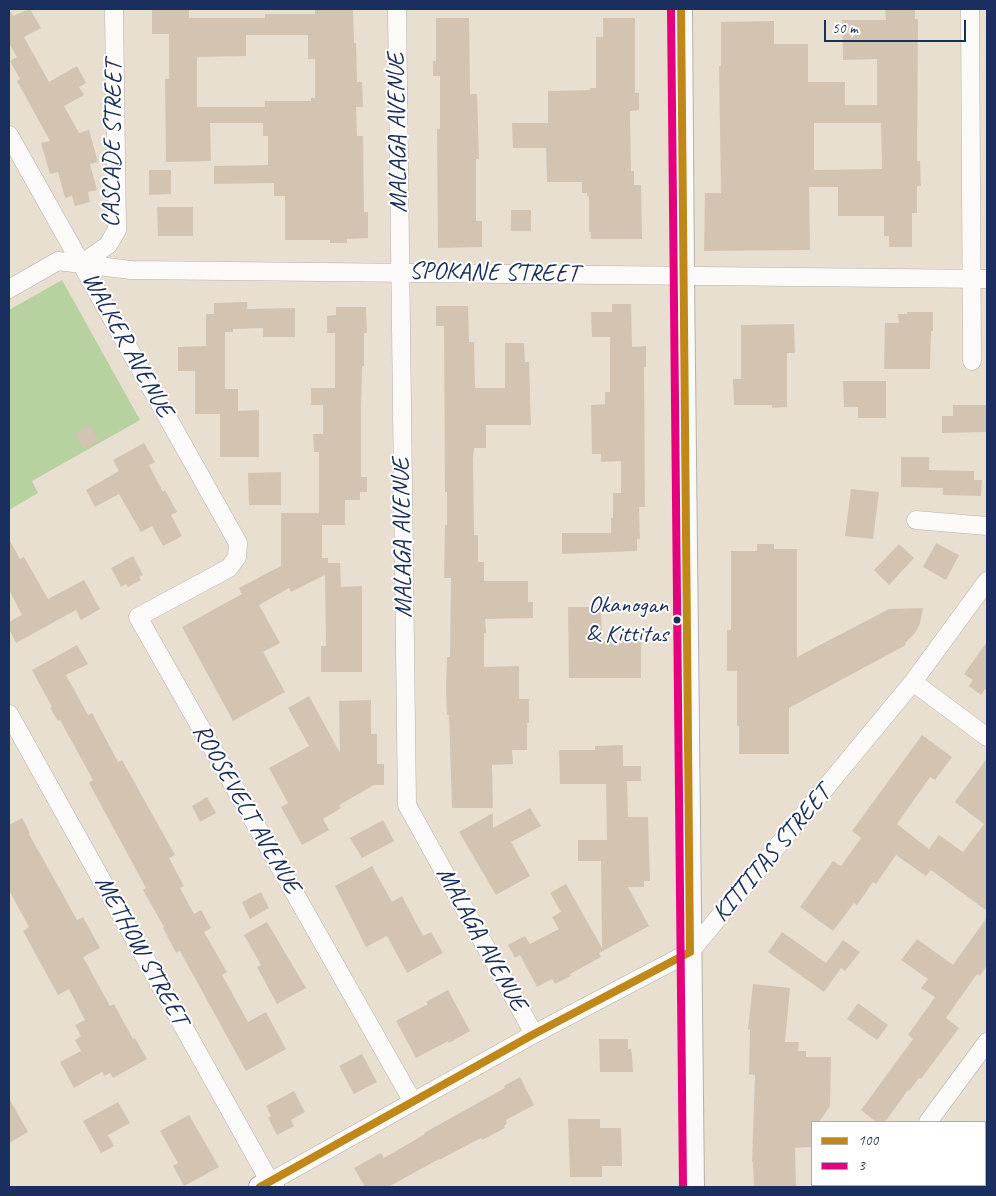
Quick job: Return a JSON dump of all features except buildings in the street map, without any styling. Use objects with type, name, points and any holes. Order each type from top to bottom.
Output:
[{"type":"street","name":"CASCADE STREET","points":[[81,264],[108,245],[117,230],[114,9]]},
{"type":"street","name":"MALAGA AVENUE","points":[[397,9],[407,805],[534,1034]]},
{"type":"street","points":[[681,9],[682,276],[693,1187]]},
{"type":"street","points":[[970,9],[980,279],[972,361]]},
{"type":"street","name":"WALKER AVENUE","points":[[9,135],[238,544],[237,557]]},
{"type":"street","name":"SPOKANE STREET","points":[[9,289],[58,261],[131,270],[980,279]]},
{"type":"street","points":[[916,520],[987,526]]},
{"type":"street","name":"ROOSEVELT AVENUE","points":[[237,557],[229,568],[138,617],[413,1102]]},
{"type":"street","name":"KITTITAS STREET","points":[[268,1185],[534,1034],[690,952],[913,682],[987,581]]},
{"type":"street","points":[[913,682],[987,737]]},
{"type":"street","name":"METHOW STREET","points":[[9,714],[268,1185]]},
{"type":"street","points":[[929,1121],[987,1042]]},
{"type":"green space","points":[[62,280],[140,420],[32,481],[38,493],[9,510],[9,310]]},
{"type":"transit line","name":"3","points":[[671,9],[683,1187]]},
{"type":"transit line","name":"100","points":[[681,9],[690,952]]},
{"type":"transit line","name":"100","points":[[260,1187],[534,1034],[690,952]]},
{"type":"place","name":"Okanogan & Kittitas","points":[[677,620]]}]
